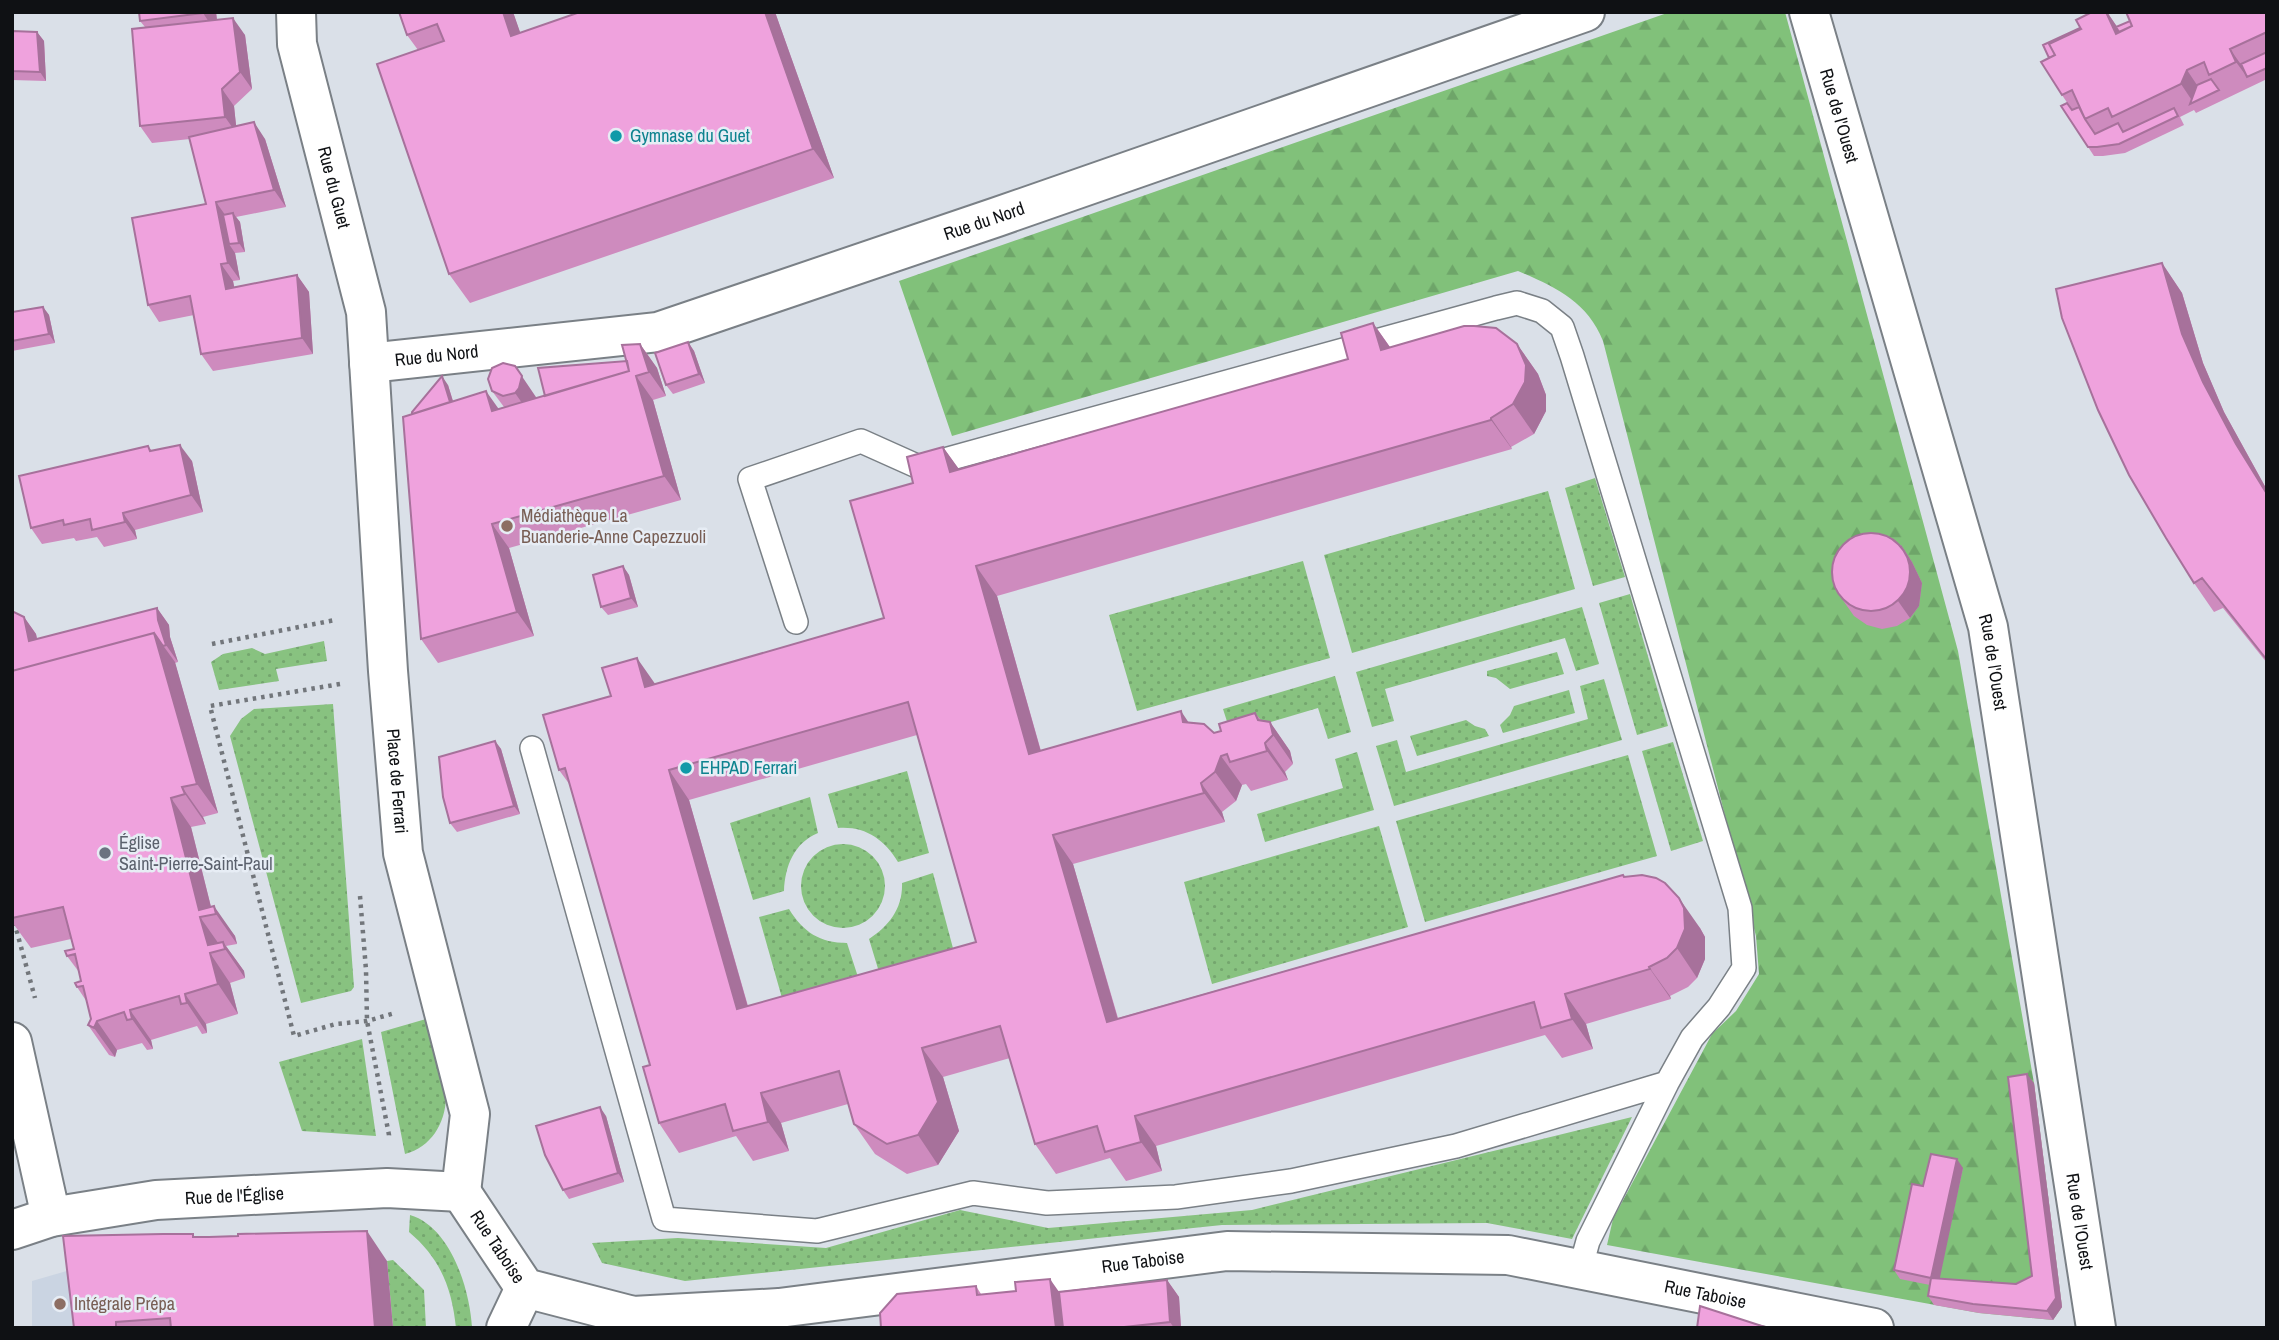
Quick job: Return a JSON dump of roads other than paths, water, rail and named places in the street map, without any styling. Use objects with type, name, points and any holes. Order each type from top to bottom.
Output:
[{"type":"street","name":"Rue du Guet","points":[[296,12],[298,44],[366,312],[369,363]]},
{"type":"street","name":"Rue du Nord","points":[[369,363],[658,332],[1585,12]]},
{"type":"street","name":"Rue de l'Ouest","points":[[1809,12],[1988,626],[2096,1328]]},
{"type":"street","name":"Place de Ferrari","points":[[369,363],[388,671],[403,853],[470,1114],[461,1192]]},
{"type":"street","points":[[12,1042],[51,1217]]},
{"type":"street","name":"Rue de l'Église","points":[[12,1230],[51,1217],[156,1200],[387,1188],[461,1192]]},
{"type":"street","name":"Rue Taboise","points":[[461,1192],[525,1288],[633,1317],[779,1308],[841,1314],[1063,1272],[1227,1251],[1508,1255],[1874,1328]]},
{"type":"street","points":[[506,1328],[525,1288]]},
{"type":"lane","points":[[796,622],[750,479],[861,441],[919,467],[1517,303],[1542,311],[1562,327],[1741,908],[1744,968],[1718,1007],[1692,1038],[1667,1083],[1588,1241],[1580,1270]]},
{"type":"lane","points":[[532,748],[664,1219],[817,1231],[973,1193],[1047,1203],[1176,1197],[1291,1181],[1456,1146],[1667,1083]]},
{"type":"place","name":"Gymnase du Guet","points":[[616,136]]},
{"type":"place","name":"Médiathèque La Buanderie-Anne Capezzuoli","points":[[507,526]]},
{"type":"place","name":"EHPAD Ferrari","points":[[686,768]]},
{"type":"place","name":"Église Saint-Pierre-Saint-Paul","points":[[105,853]]},
{"type":"place","name":"Intégrale Prépa","points":[[60,1304]]}]
